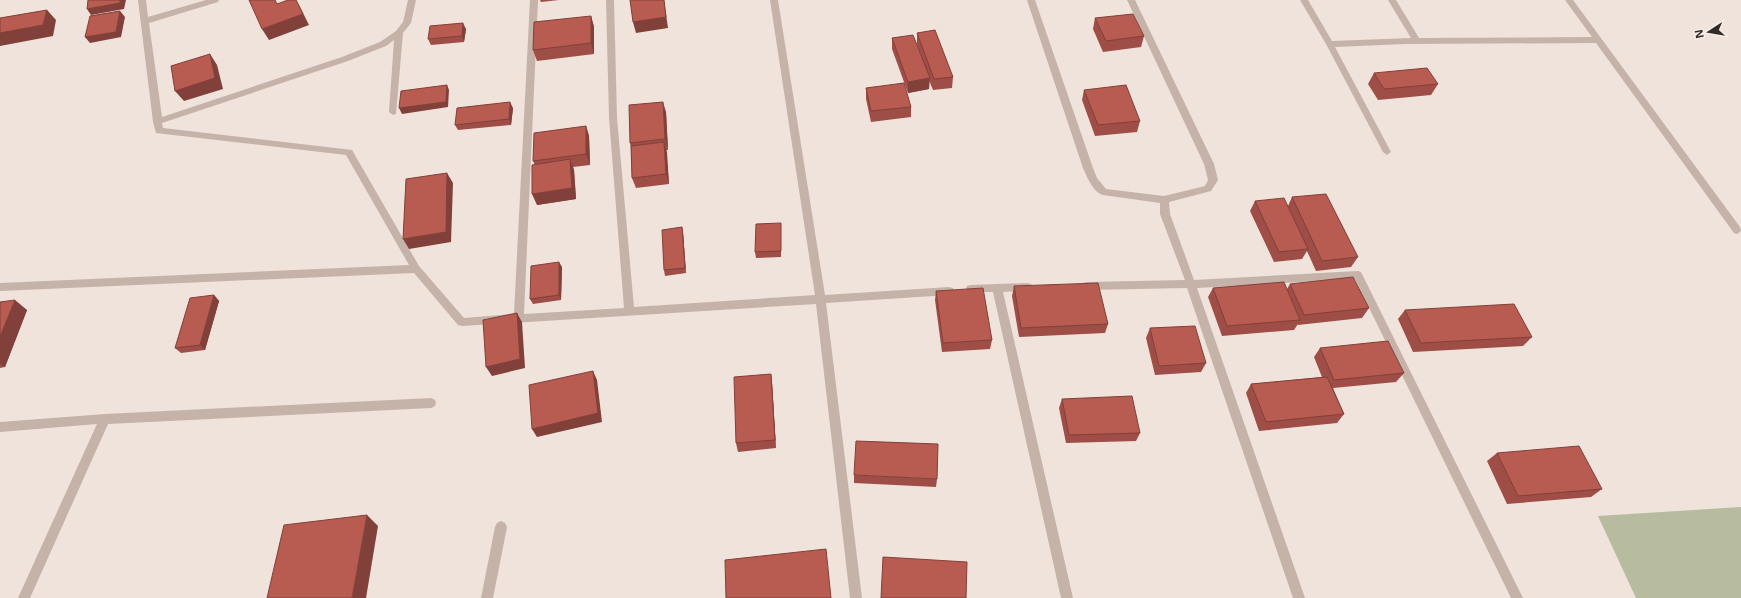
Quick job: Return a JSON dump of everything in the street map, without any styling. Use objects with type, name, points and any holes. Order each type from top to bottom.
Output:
[{"type":"street","points":[[142,0],[159,131],[349,152],[416,268],[462,322],[997,288],[1036,287]]},
{"type":"street","points":[[145,21],[215,0]]},
{"type":"street","points":[[158,122],[345,59],[383,44],[399,34],[406,23],[412,0]]},
{"type":"street","points":[[519,318],[534,0]]},
{"type":"street","points":[[610,0],[613,118],[629,311]]},
{"type":"street","points":[[774,0],[821,300],[856,598]]},
{"type":"street","points":[[1031,0],[1088,168],[1093,180],[1103,192],[1164,200],[1208,189],[1213,180],[1209,164],[1131,0]]},
{"type":"street","points":[[1304,0],[1330,44],[1387,152]]},
{"type":"street","points":[[1392,0],[1416,40]]},
{"type":"street","points":[[1569,0],[1737,230]]},
{"type":"street","points":[[393,112],[399,34]]},
{"type":"street","points":[[1330,44],[1416,40],[1598,40]]},
{"type":"street","points":[[1164,200],[1165,214],[1191,284],[1299,598]]},
{"type":"street","points":[[0,287],[416,268]]},
{"type":"street","points":[[1075,286],[1191,284],[1358,275],[1517,598]]},
{"type":"street","points":[[997,288],[1067,598]]},
{"type":"street","points":[[0,427],[105,419],[431,403]]},
{"type":"street","points":[[24,598],[105,419]]},
{"type":"street","points":[[487,598],[501,527]]},
{"type":"green space","points":[[1741,507],[1741,598],[1636,598],[1598,516]]},
{"type":"building","points":[[88,0],[120,0],[120,3],[87,9]]},
{"type":"building","points":[[249,0],[275,0],[277,4],[288,0],[296,0],[303,14],[262,29]]},
{"type":"building","points":[[630,0],[664,0],[666,17],[633,22]]},
{"type":"building","points":[[47,10],[43,25],[0,33],[0,18]]},
{"type":"building","points":[[120,11],[116,32],[85,37],[90,16]]},
{"type":"building","points":[[1133,14],[1144,36],[1106,41],[1095,18]]},
{"type":"building","points":[[591,16],[591,43],[533,50],[534,22]]},
{"type":"building","points":[[463,23],[462,36],[428,39],[430,26]]},
{"type":"building","points":[[935,30],[953,77],[934,79],[917,33]]},
{"type":"building","points":[[913,35],[930,78],[908,82],[892,38]]},
{"type":"building","points":[[210,54],[215,78],[175,91],[171,66]]},
{"type":"building","points":[[1427,68],[1438,84],[1384,89],[1374,73]]},
{"type":"building","points":[[904,83],[911,107],[871,111],[866,88]]},
{"type":"building","points":[[447,85],[446,102],[399,108],[401,91]]},
{"type":"building","points":[[1126,85],[1140,121],[1098,125],[1084,90]]},
{"type":"building","points":[[510,102],[509,119],[455,125],[457,108]]},
{"type":"building","points":[[663,102],[665,139],[630,143],[629,105]]},
{"type":"building","points":[[586,126],[586,154],[533,161],[534,133]]},
{"type":"building","points":[[664,142],[666,174],[632,178],[631,146]]},
{"type":"building","points":[[570,159],[572,188],[532,194],[532,165]]},
{"type":"building","points":[[447,173],[446,232],[403,239],[406,179]]},
{"type":"building","points":[[1326,194],[1358,257],[1322,261],[1292,197]]},
{"type":"building","points":[[1284,198],[1308,249],[1279,252],[1255,201]]},
{"type":"building","points":[[781,223],[781,251],[755,252],[756,224]]},
{"type":"building","points":[[682,227],[685,268],[664,270],[662,230]]},
{"type":"building","points":[[559,262],[559,295],[530,299],[531,266]]},
{"type":"building","points":[[1353,277],[1369,308],[1304,315],[1290,284]]},
{"type":"building","points":[[1284,282],[1300,320],[1227,326],[1213,288]]},
{"type":"building","points":[[1098,283],[1108,324],[1021,328],[1014,286]]},
{"type":"building","points":[[983,288],[992,340],[943,343],[936,291]]},
{"type":"building","points":[[214,295],[200,345],[175,348],[190,298]]},
{"type":"building","points":[[15,300],[0,337],[0,302]]},
{"type":"building","points":[[1514,304],[1532,337],[1421,343],[1405,310]]},
{"type":"building","points":[[517,313],[520,359],[486,367],[483,320]]},
{"type":"building","points":[[1195,326],[1206,363],[1159,366],[1150,328]]},
{"type":"building","points":[[1388,341],[1404,373],[1334,380],[1320,348]]},
{"type":"building","points":[[593,371],[598,413],[532,429],[529,385]]},
{"type":"building","points":[[771,374],[775,440],[736,443],[734,377]]},
{"type":"building","points":[[1327,377],[1344,414],[1266,422],[1251,384]]},
{"type":"building","points":[[1132,396],[1140,433],[1069,435],[1062,399]]},
{"type":"building","points":[[856,441],[938,444],[937,479],[854,475]]},
{"type":"building","points":[[1579,446],[1602,489],[1518,496],[1497,453]]},
{"type":"building","points":[[367,515],[352,598],[267,598],[284,525]]},
{"type":"building","points":[[826,549],[831,598],[726,598],[725,560]]},
{"type":"building","points":[[883,557],[967,562],[966,598],[881,598]]}]
